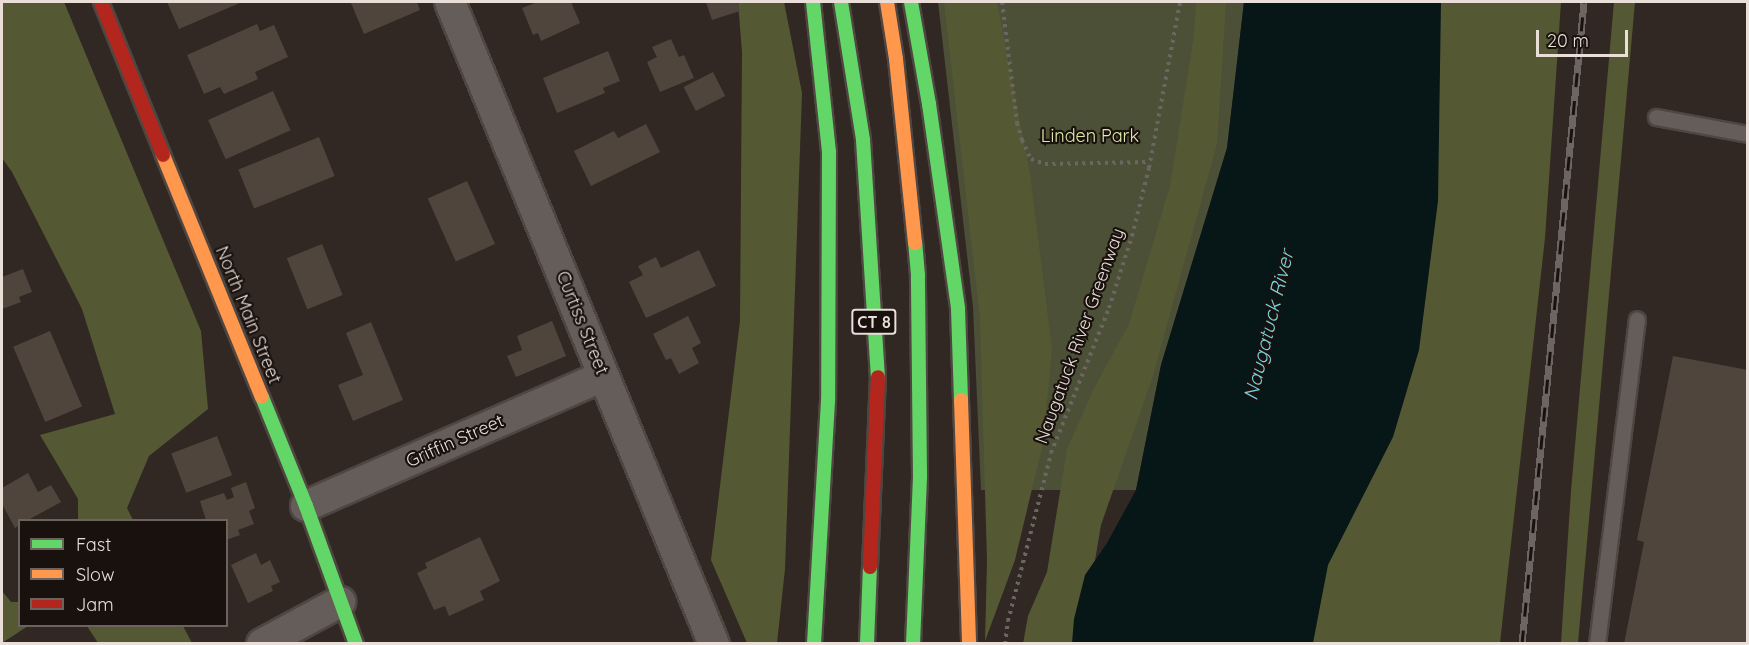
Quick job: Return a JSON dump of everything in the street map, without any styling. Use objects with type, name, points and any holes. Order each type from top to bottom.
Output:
[{"type":"main road","name":"North Main Street","points":[[101,2],[306,506],[356,644]]},
{"type":"main road","points":[[813,2],[828,152],[828,401],[814,644]]},
{"type":"main road","name":"CT 8","points":[[841,2],[863,140],[878,377],[867,644]]},
{"type":"main road","name":"CT 8","points":[[887,2],[896,59],[918,275],[920,476],[914,644]]},
{"type":"main road","points":[[911,2],[929,104],[958,309],[969,644]]},
{"type":"street","name":"Curtiss Street","points":[[450,2],[714,644]]},
{"type":"street","name":"Griffin Street","points":[[306,506],[603,376]]},
{"type":"street","points":[[262,644],[340,602]]},
{"type":"lane","points":[[1656,117],[1748,134]]},
{"type":"lane","points":[[1597,644],[1637,319]]},
{"type":"path","points":[[1002,2],[1017,123],[1031,159],[1046,164],[1150,162]]},
{"type":"path","name":"Naugatuck River Greenway","points":[[1005,644],[1008,621],[1051,453],[1109,308],[1132,236],[1150,162],[1180,2]]},
{"type":"green space","points":[[2,2],[64,2],[201,331],[208,409],[149,456],[127,508],[132,519],[78,519],[78,499],[40,435],[115,414],[82,309],[12,172],[2,158]]},
{"type":"green space","points":[[738,2],[784,2],[802,93],[785,569],[777,643],[747,643],[711,560],[740,321],[742,52]]},
{"type":"green space","name":"Linden Park","points":[[938,2],[1244,2],[1227,148],[1161,365],[1136,490],[981,490],[973,307]]},
{"type":"green space","points":[[944,2],[997,2],[1030,174],[1052,349],[1043,443],[1015,560],[985,641],[987,561],[980,318]]},
{"type":"green space","points":[[1196,2],[1226,2],[1217,144],[1152,379],[1101,525],[1081,643],[1023,644],[1028,616],[1047,572],[1067,449],[1094,388],[1129,324],[1170,186],[1194,35]]},
{"type":"green space","points":[[1441,2],[1561,2],[1545,238],[1500,643],[1296,644]]},
{"type":"green space","points":[[1614,2],[1635,2],[1578,643],[1561,643],[1571,491]]},
{"type":"green space","points":[[2,591],[11,602],[18,602],[18,627],[26,627],[2,643]]},
{"type":"green space","points":[[88,627],[184,627],[192,643],[98,643]]},
{"type":"water","name":"Naugatuck River","points":[[1244,2],[1441,2],[1438,201],[1419,350],[1393,437],[1328,565],[1313,643],[1072,643],[1074,619],[1085,575],[1107,543],[1136,490],[1161,365],[1227,148]]},
{"type":"building","points":[[167,2],[242,2],[179,29]]},
{"type":"building","points":[[417,2],[420,10],[364,34],[351,3]]},
{"type":"building","points":[[538,2],[571,2],[580,23],[541,41],[538,33],[533,35],[522,8]]},
{"type":"building","points":[[706,2],[737,2],[740,11],[712,20]]},
{"type":"building","points":[[257,24],[260,31],[274,25],[288,57],[255,72],[258,79],[224,94],[220,87],[204,94],[187,55]]},
{"type":"building","points":[[671,39],[679,57],[684,55],[694,78],[660,92],[647,62],[657,57],[652,47]]},
{"type":"building","points":[[608,51],[620,81],[603,88],[605,93],[557,113],[543,78]]},
{"type":"building","points":[[713,72],[725,96],[696,111],[684,87]]},
{"type":"building","points":[[273,91],[290,130],[226,159],[208,120]]},
{"type":"building","points":[[646,124],[660,152],[591,186],[574,151],[614,131],[618,138]]},
{"type":"building","points":[[319,137],[335,176],[254,209],[238,170]]},
{"type":"building","points":[[467,181],[495,244],[456,262],[428,198]]},
{"type":"building","points":[[322,244],[343,295],[307,309],[287,258]]},
{"type":"building","points":[[699,250],[716,286],[646,318],[629,282],[643,275],[638,266],[656,257],[661,268]]},
{"type":"building","points":[[23,269],[32,292],[19,297],[21,302],[2,309],[2,277]]},
{"type":"building","points":[[688,316],[701,343],[692,348],[699,363],[679,374],[671,358],[666,360],[653,334]]},
{"type":"building","points":[[552,321],[566,356],[516,377],[507,356],[522,350],[517,336]]},
{"type":"building","points":[[371,322],[403,400],[353,421],[338,385],[363,375],[346,333]]},
{"type":"building","points":[[50,331],[82,406],[45,422],[13,347]]},
{"type":"building","points":[[1673,356],[1748,370],[1748,644],[1624,644],[1644,542],[1637,540]]},
{"type":"building","points":[[217,436],[232,475],[186,493],[171,454]]},
{"type":"building","points":[[28,473],[38,492],[51,485],[61,502],[30,519],[18,519],[18,526],[15,528],[2,504],[2,488]]},
{"type":"building","points":[[246,482],[255,508],[249,511],[254,524],[238,530],[240,535],[228,539],[228,519],[206,519],[200,501],[224,493],[227,500],[234,497],[231,488]]},
{"type":"building","points":[[480,537],[500,581],[480,591],[484,600],[449,616],[445,606],[434,610],[417,573],[427,568],[425,563]]},
{"type":"building","points":[[256,553],[261,565],[270,560],[280,582],[271,586],[273,591],[248,603],[231,565]]},
{"type":"railway","points":[[1522,644],[1584,2]]},
{"type":"traffic: fast","points":[[813,2],[829,152],[828,401],[814,644]]},
{"type":"traffic: fast","points":[[841,2],[863,140],[878,377]]},
{"type":"traffic: fast","points":[[911,2],[929,104],[958,309],[961,400]]},
{"type":"traffic: fast","points":[[913,644],[920,476],[918,275],[915,243]]},
{"type":"traffic: fast","points":[[262,397],[306,506],[356,644]]},
{"type":"traffic: fast","points":[[867,644],[870,567]]},
{"type":"traffic: slow","points":[[887,2],[896,59],[915,243]]},
{"type":"traffic: slow","points":[[163,155],[262,397]]},
{"type":"traffic: slow","points":[[961,400],[969,644]]},
{"type":"traffic: jam","points":[[101,2],[163,155]]},
{"type":"traffic: jam","points":[[870,567],[878,377]]}]
